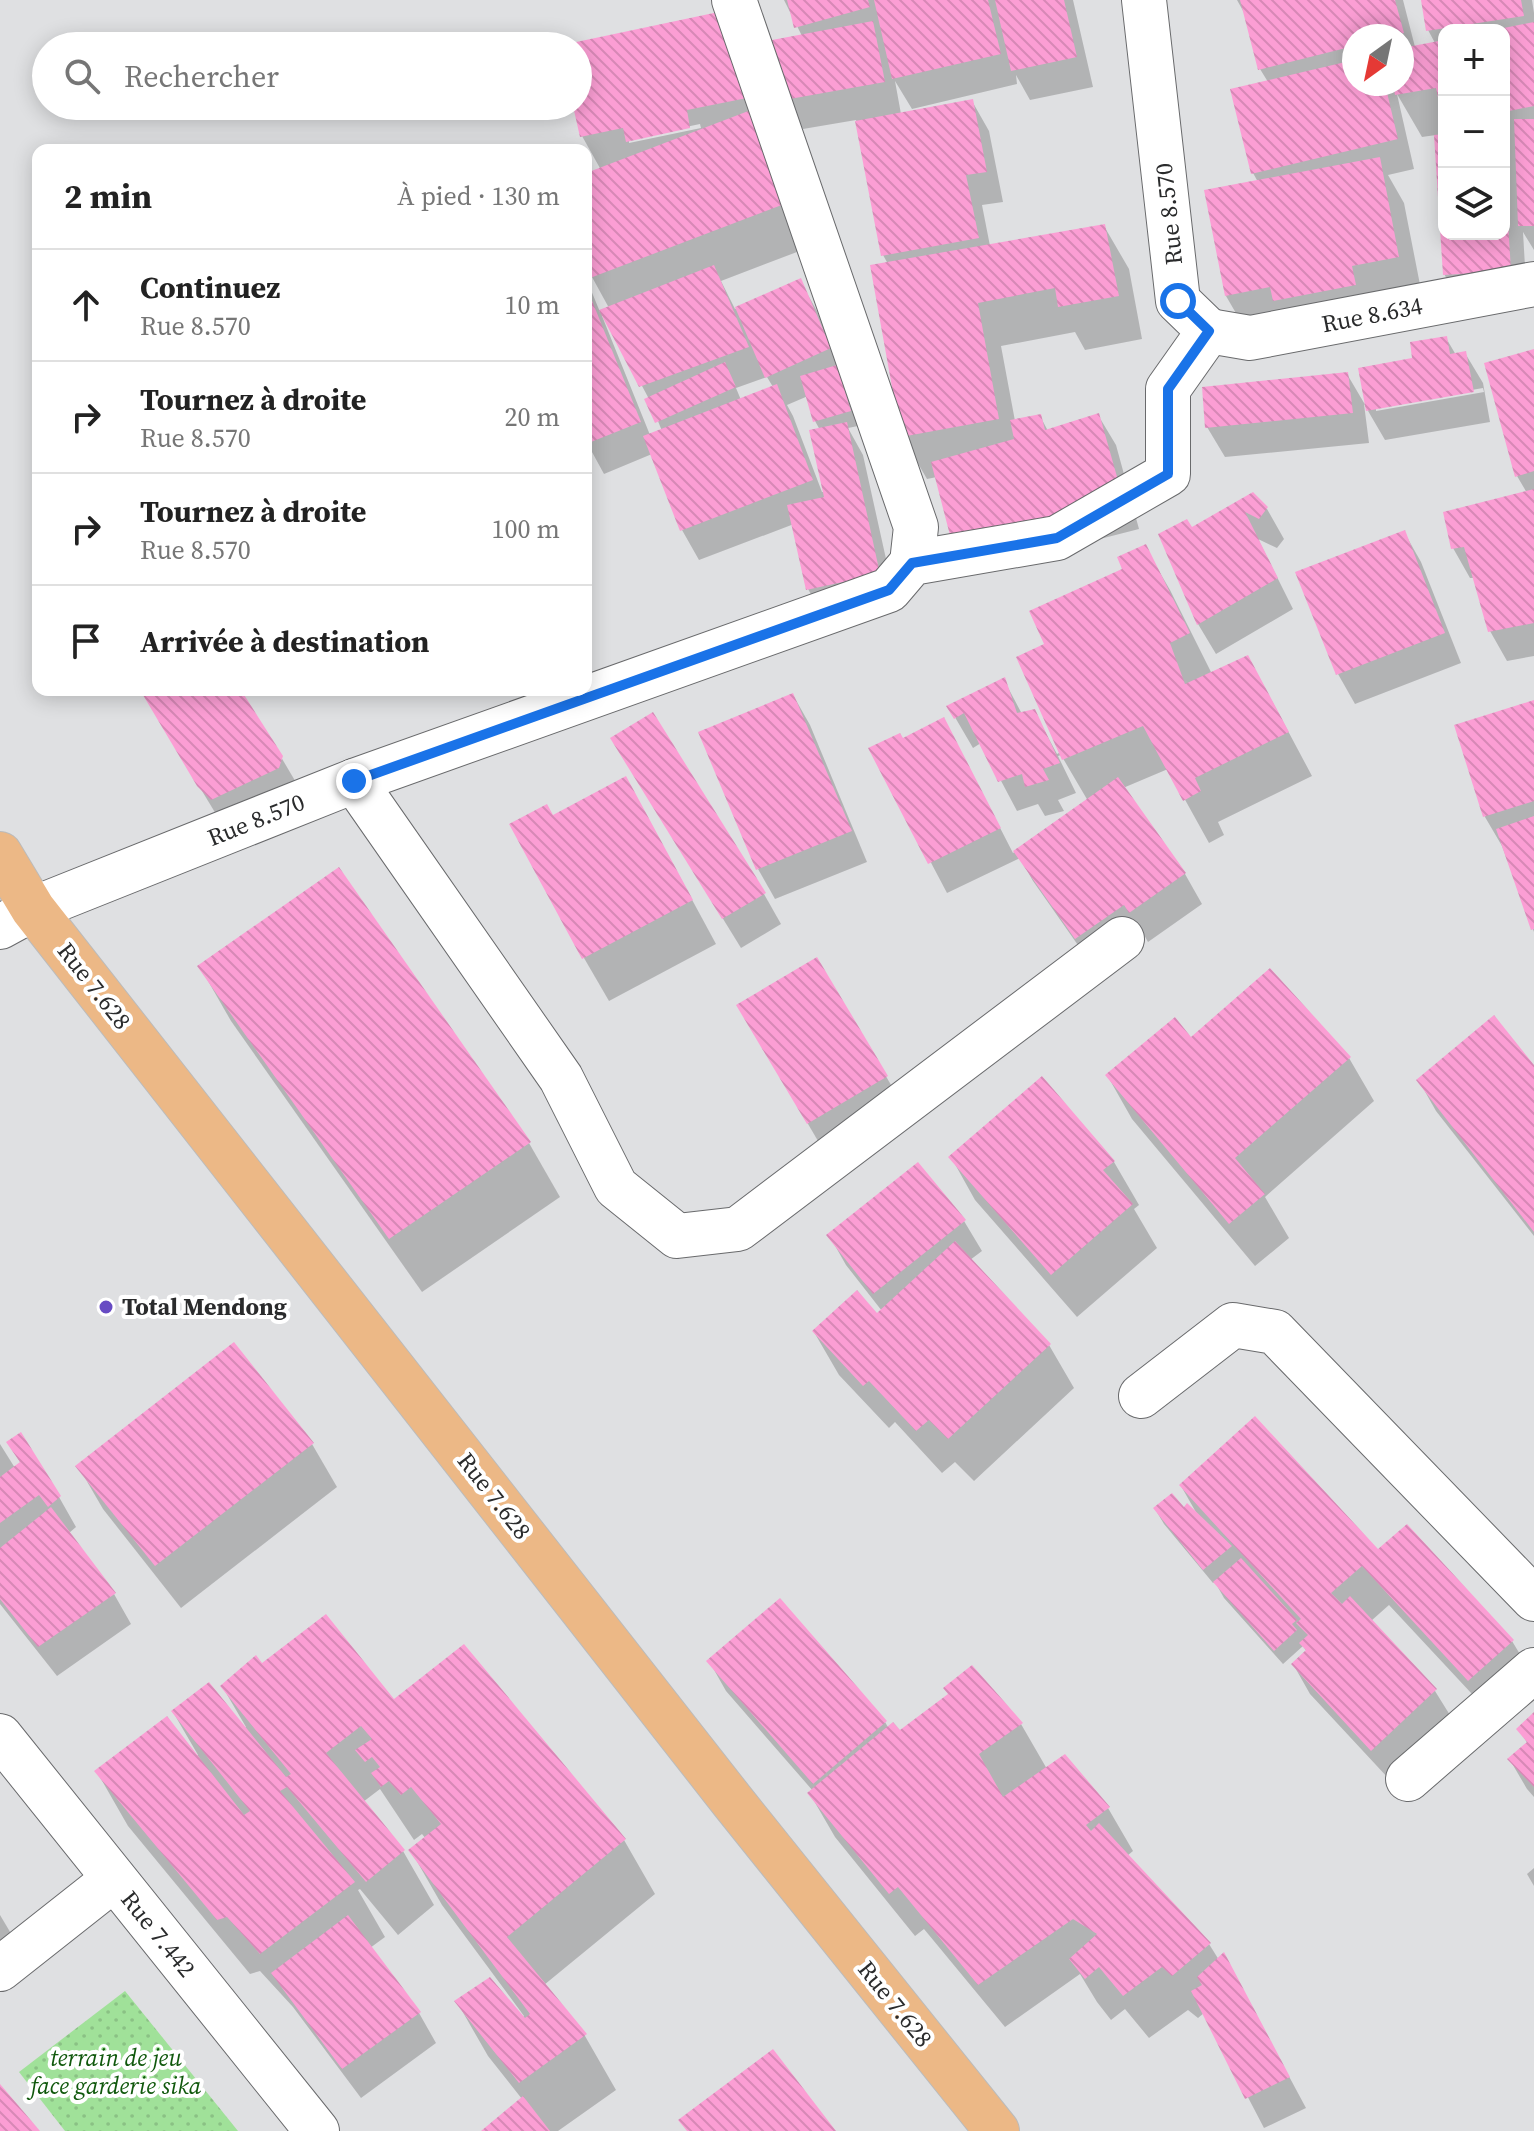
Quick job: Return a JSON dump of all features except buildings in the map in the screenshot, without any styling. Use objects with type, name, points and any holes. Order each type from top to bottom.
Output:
[{"type":"main road","name":"Rue 7.628","points":[[0,854],[16,918],[997,2131]]},
{"type":"street","points":[[734,0],[916,527],[912,563],[1057,538],[1168,474],[1168,389],[1209,331]]},
{"type":"street","name":"Rue 8.570","points":[[1144,0],[1178,301],[1209,331]]},
{"type":"street","name":"Rue 8.634","points":[[1209,331],[1250,338],[1534,284]]},
{"type":"street","name":"Rue 8.570","points":[[16,918],[354,781],[889,590],[912,563]]},
{"type":"street","points":[[354,781],[561,1078],[616,1187],[677,1236],[738,1229],[1122,939]]},
{"type":"street","points":[[1141,1396],[1233,1325],[1275,1332],[1534,1599]]},
{"type":"street","points":[[1408,1779],[1534,1670]]},
{"type":"street","name":"Rue 7.442","points":[[0,1736],[317,2131]]},
{"type":"street","points":[[0,1969],[114,1879]]},
{"type":"green space","name":"terrain de jeu face garderie sika","points":[[125,1991],[238,2131],[65,2131],[19,2072]]},
{"type":"place","name":"Total Mendong","points":[[106,1307]]},
{"type":"route","points":[[354,781],[889,590],[912,563],[1057,538],[1168,474],[1168,389],[1209,331],[1178,301]]}]
